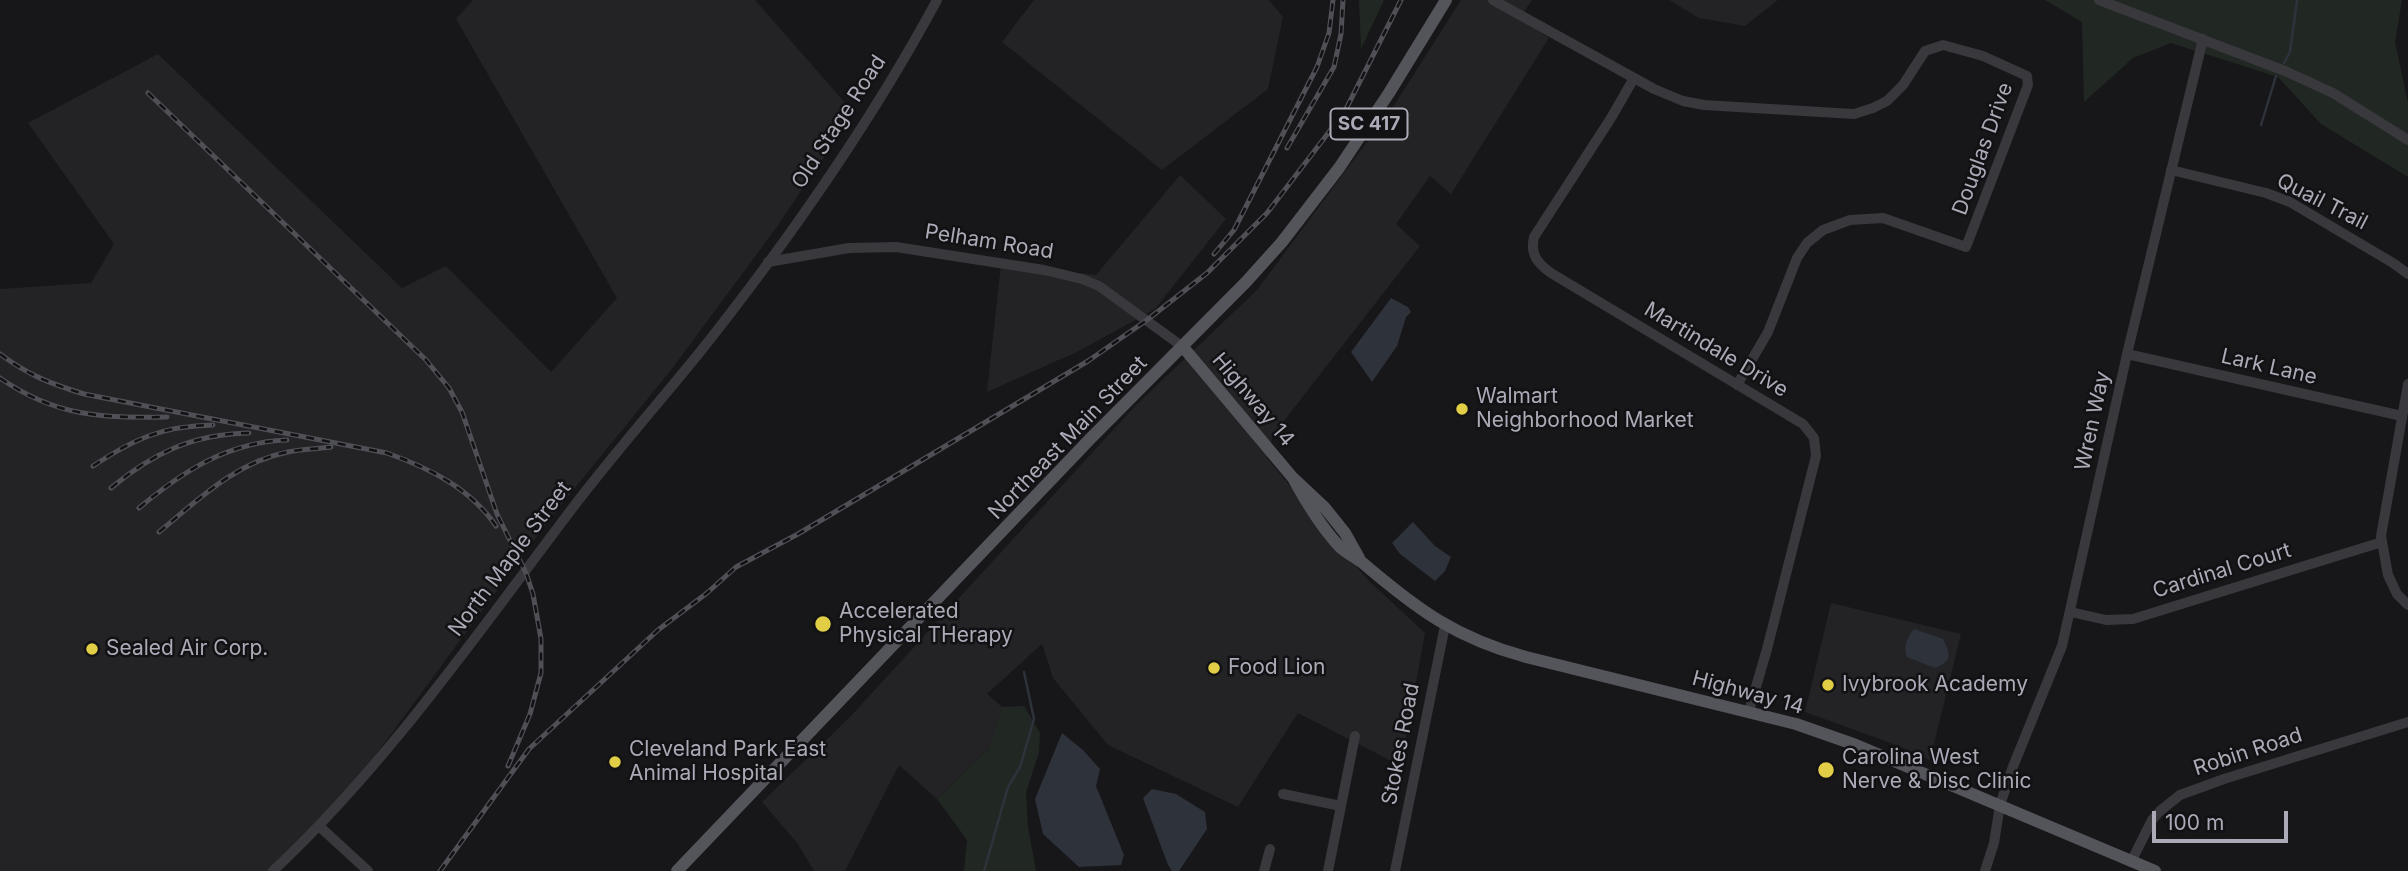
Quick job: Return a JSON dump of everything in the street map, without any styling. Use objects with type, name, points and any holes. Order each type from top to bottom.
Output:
[{"type":"main road","name":"Northeast Main Street","points":[[677,871],[1090,439],[1246,282],[1319,196],[1376,114],[1446,0]]},
{"type":"main road","name":"Highway 14","points":[[1184,347],[1293,478],[1307,505],[1340,547],[1445,626],[1491,646],[1526,657],[1796,724],[1856,745],[2155,871]]},
{"type":"street","name":"Old Stage Road","points":[[768,262],[848,148],[937,0]]},
{"type":"street","name":"Douglas Drive","points":[[1493,0],[1634,78],[1672,97],[1696,104],[1848,114],[1863,112],[1887,101],[1903,85],[1925,51],[1937,45],[1948,45],[1983,56],[2024,73],[2029,79],[1986,201],[1966,247],[1883,218],[1850,220],[1823,230],[1807,243],[1797,258],[1768,332],[1737,386]]},
{"type":"street","points":[[2099,0],[2203,38],[2333,93],[2408,140]]},
{"type":"street","name":"Wren Way","points":[[1985,871],[1994,843],[2000,805],[2054,668],[2071,612],[2127,354],[2203,38]]},
{"type":"street","name":"Martindale Drive","points":[[1634,78],[1534,237],[1533,254],[1551,273],[1808,428],[1814,438],[1816,452],[1768,649],[1749,711]]},
{"type":"street","name":"Quail Trail","points":[[2171,170],[2266,193],[2290,202],[2393,262],[2408,274]]},
{"type":"street","name":"Pelham Road","points":[[768,262],[849,248],[896,247],[1044,270],[1082,279],[1098,286],[1184,347]]},
{"type":"street","name":"North Maple Street","points":[[273,871],[319,827],[378,761],[768,262]]},
{"type":"street","name":"Lark Lane","points":[[2127,354],[2402,416]]},
{"type":"street","points":[[2408,384],[2381,536],[2388,575],[2397,594],[2408,605]]},
{"type":"street","name":"Cardinal Court","points":[[2071,612],[2106,620],[2133,619],[2382,542]]},
{"type":"street","name":"Stokes Road","points":[[1395,871],[1445,626]]},
{"type":"street","name":"Robin Road","points":[[2131,862],[2152,820],[2180,795],[2408,722]]},
{"type":"street","points":[[1328,871],[1354,736]]},
{"type":"street","points":[[1283,794],[1341,806]]},
{"type":"street","points":[[319,827],[368,871]]},
{"type":"street","points":[[1264,871],[1270,849]]},
{"type":"shaded area","points":[[473,0],[755,0],[854,113],[774,231],[671,370],[549,520],[321,829],[268,871],[0,871],[0,289],[91,283],[114,244],[28,123],[158,54],[402,288],[446,266],[551,372],[617,298],[456,19]]},
{"type":"shaded area","points":[[1034,0],[1269,0],[1283,17],[1268,89],[1162,170],[1002,42]]},
{"type":"shaded area","points":[[1359,0],[1384,0],[1361,49]]},
{"type":"shaded area","points":[[1461,0],[1532,0],[1520,18],[1549,38],[1451,194],[1430,176],[1396,224],[1420,246],[1273,435],[1267,458],[1367,579],[1425,633],[1401,766],[1298,713],[1238,807],[1108,745],[1053,678],[1042,644],[987,694],[1002,707],[989,748],[937,799],[899,765],[845,871],[814,871],[798,844],[762,802],[849,718],[1135,406],[1257,290],[1395,104]]},
{"type":"shaded area","points":[[1669,0],[1778,0],[1745,26],[1699,18]]},
{"type":"shaded area","points":[[2045,0],[2402,0],[2395,42],[2408,103],[2408,177],[2321,124],[2278,77],[2171,43],[2133,58],[2084,102],[2082,22]]},
{"type":"shaded area","points":[[1180,175],[1226,219],[1155,309],[1079,351],[987,392],[1001,264],[1096,275]]},
{"type":"shaded area","points":[[1391,298],[1408,307],[1411,312],[1406,317],[1397,346],[1372,382],[1351,352]]},
{"type":"shaded area","points":[[1413,522],[1435,546],[1451,557],[1445,571],[1435,581],[1400,554],[1392,543]]},
{"type":"shaded area","points":[[1831,603],[1961,634],[1930,760],[1805,712]]},
{"type":"shaded area","points":[[1914,629],[1943,639],[1948,649],[1945,663],[1935,668],[1907,657],[1906,642]]},
{"type":"shaded area","points":[[1024,706],[1040,733],[1039,752],[1026,793],[1028,827],[1036,871],[964,871],[967,840],[937,799],[989,748],[1002,707]]},
{"type":"shaded area","points":[[1062,733],[1083,750],[1100,769],[1096,786],[1124,855],[1121,865],[1079,867],[1043,834],[1035,799]]},
{"type":"shaded area","points":[[1152,789],[1176,794],[1205,812],[1207,829],[1179,871],[1172,871],[1168,865],[1143,798]]},
{"type":"waterway","points":[[2284,63],[2290,52],[2297,0]]},
{"type":"waterway","points":[[2261,125],[2276,76]]},
{"type":"waterway","points":[[984,871],[1008,787],[1020,767],[1034,719],[1024,672]]},
{"type":"railway","points":[[1214,254],[1234,230],[1317,67],[1329,33],[1333,0]]},
{"type":"railway","points":[[1287,148],[1334,67],[1341,34],[1343,0]]},
{"type":"railway","points":[[440,871],[529,749],[658,630],[736,567],[798,534],[1088,361],[1147,320],[1207,273],[1267,213],[1345,111],[1401,0]]},
{"type":"railway","points":[[148,93],[426,360],[449,388],[462,412],[497,514],[526,573],[533,594],[541,639],[541,673],[530,714],[508,766]]},
{"type":"railway","points":[[0,354],[40,378],[84,394],[387,453],[448,481],[474,501],[496,526]]},
{"type":"railway","points":[[0,378],[21,391],[60,408],[121,417],[167,417]]},
{"type":"railway","points":[[93,466],[122,448],[163,431],[213,425]]},
{"type":"railway","points":[[111,488],[142,465],[175,448],[210,437],[249,433]]},
{"type":"railway","points":[[139,508],[172,482],[207,461],[245,446],[287,440]]},
{"type":"railway","points":[[159,532],[203,495],[251,464],[288,452],[331,447]]},
{"type":"place","name":"Walmart Neighborhood Market","points":[[1462,409]]},
{"type":"place","name":"Accelerated Physical THerapy","points":[[823,624]]},
{"type":"place","name":"Sealed Air Corp.","points":[[92,649]]},
{"type":"place","name":"Food Lion","points":[[1214,668]]},
{"type":"place","name":"Ivybrook Academy","points":[[1828,685]]},
{"type":"place","name":"Cleveland Park East Animal Hospital","points":[[615,762]]},
{"type":"place","name":"Carolina West Nerve & Disc Clinic","points":[[1826,770]]}]
